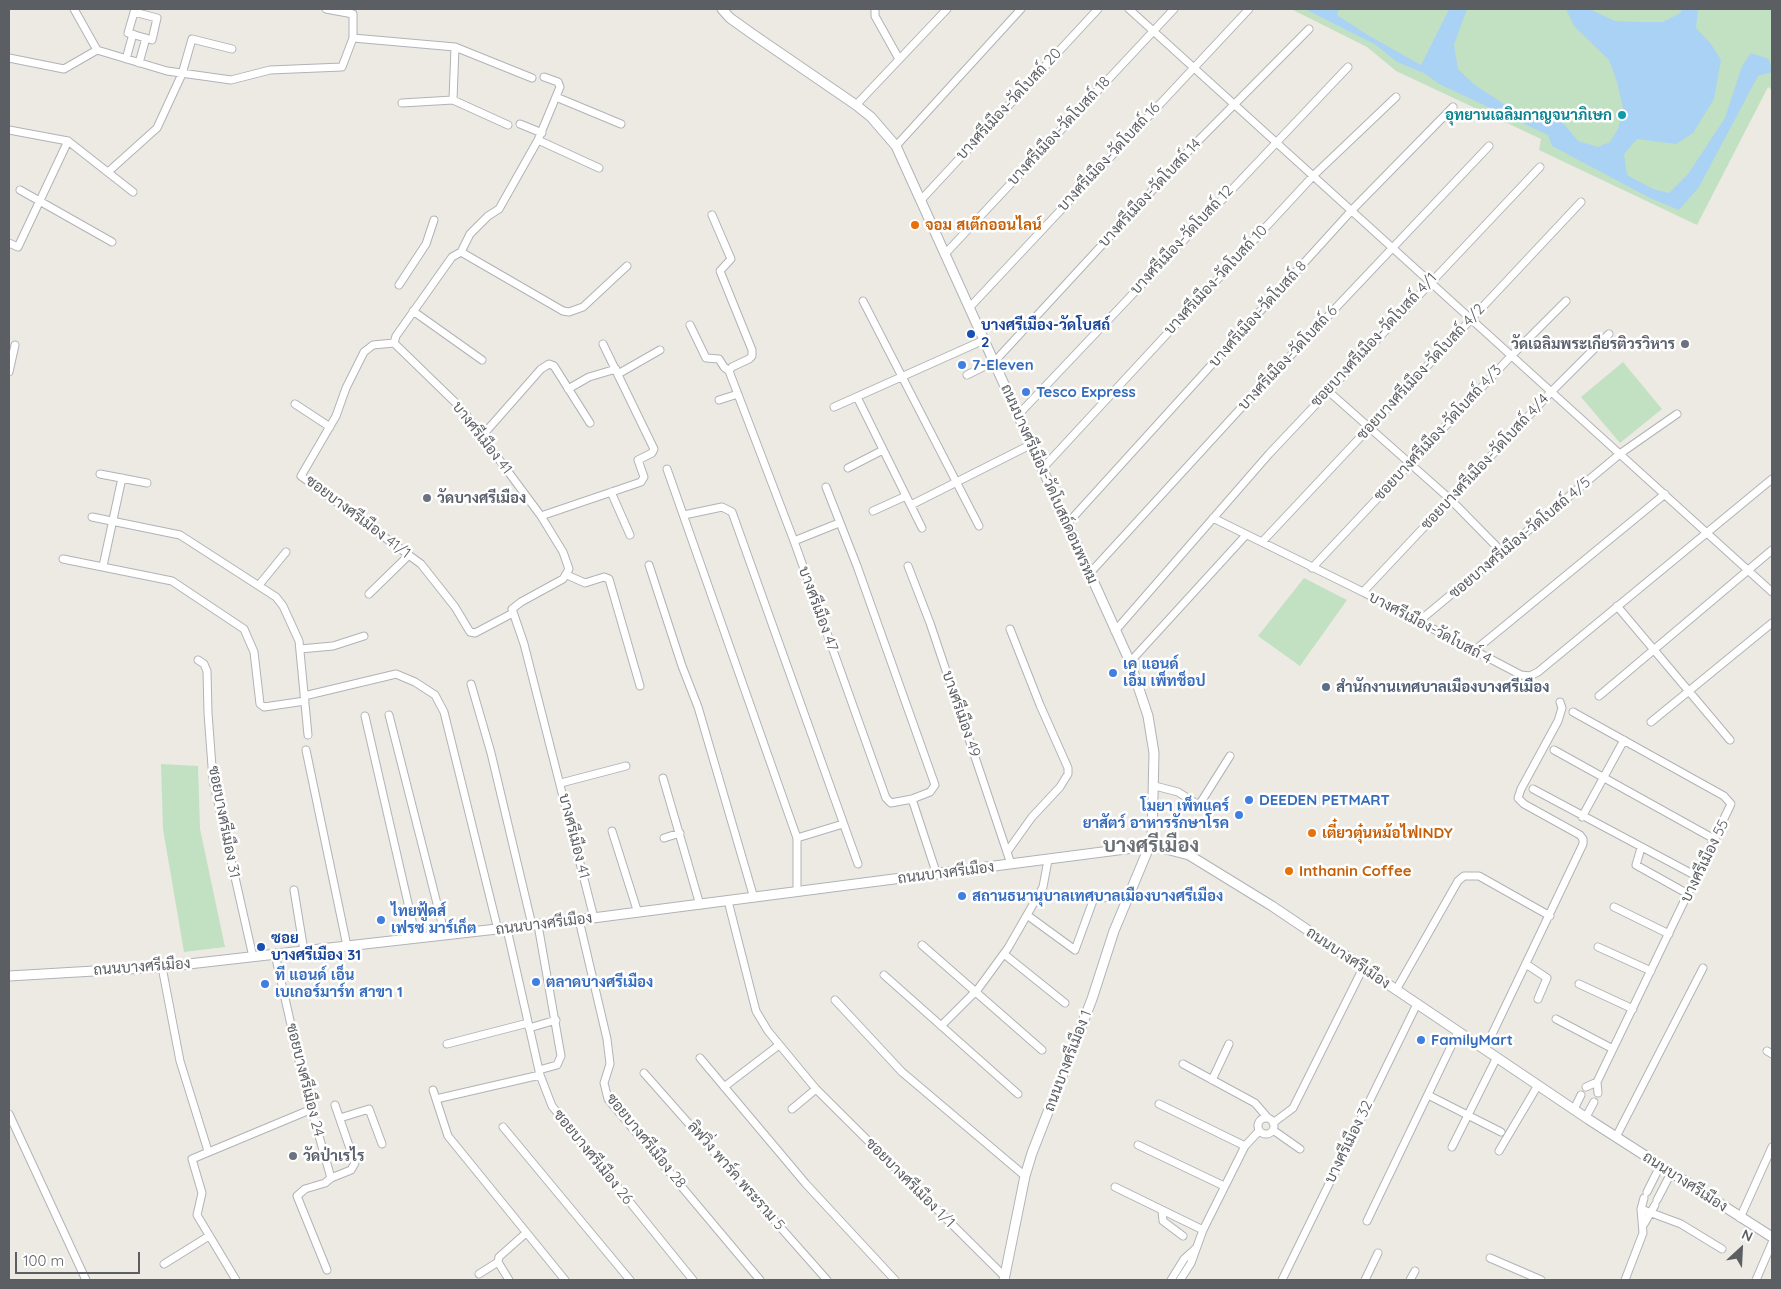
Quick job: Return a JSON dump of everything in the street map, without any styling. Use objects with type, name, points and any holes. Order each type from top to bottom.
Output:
[{"type":"street","points":[[74,9],[97,50],[182,74],[231,80],[264,71],[342,67],[354,38],[353,14],[326,9]]},
{"type":"street","name":"ถนนบางศรีเมือง-วัดโบสถ์ดอนพรหม","points":[[724,9],[751,33],[856,106],[871,118],[896,146],[1130,662],[1153,738],[1155,786],[1154,822],[1150,847]]},
{"type":"street","points":[[876,9],[875,16],[899,59]]},
{"type":"street","points":[[856,106],[947,9]]},
{"type":"street","points":[[896,146],[1021,9]]},
{"type":"street","name":"บางศรีเมือง-วัดโบสถ์ 20","points":[[921,200],[1098,9]]},
{"type":"street","points":[[1130,9],[1772,592]]},
{"type":"street","name":"บางศรีเมือง-วัดโบสถ์ 18","points":[[945,254],[1174,9]]},
{"type":"street","name":"บางศรีเมือง-วัดโบสถ์ 16","points":[[970,307],[1249,9]]},
{"type":"street","points":[[134,10],[157,18],[152,40],[128,33],[134,10]]},
{"type":"street","name":"บางศรีเมือง-วัดโบสถ์ 14","points":[[995,361],[1195,144],[1236,105],[1309,28]]},
{"type":"street","points":[[126,59],[133,34]]},
{"type":"street","points":[[139,62],[146,38]]},
{"type":"street","points":[[354,38],[455,47],[532,78]]},
{"type":"street","points":[[108,172],[157,128],[182,74],[192,39],[232,49]]},
{"type":"street","points":[[453,100],[455,47]]},
{"type":"street","points":[[9,58],[64,69],[97,50]]},
{"type":"street","name":"บางศรีเมือง-วัดโบสถ์ 12","points":[[1018,415],[1275,141],[1348,67]]},
{"type":"street","points":[[394,343],[396,336],[452,257],[461,252],[470,234],[488,216],[500,209],[542,132],[556,97],[560,84],[544,77]]},
{"type":"street","points":[[556,97],[621,124]]},
{"type":"street","name":"บางศรีเมือง-วัดโบสถ์ 10","points":[[1042,469],[1314,175],[1396,98]]},
{"type":"street","points":[[402,103],[453,100],[508,125]]},
{"type":"street","name":"บางศรีเมือง-วัดโบสถ์ 8","points":[[1067,524],[1352,210],[1453,107]]},
{"type":"street","points":[[520,124],[542,132]]},
{"type":"street","points":[[9,130],[68,141],[133,192]]},
{"type":"street","points":[[538,140],[599,168]]},
{"type":"street","points":[[9,243],[18,247],[68,141]]},
{"type":"street","name":"บางศรีเมือง-วัดโบสถ์ 6","points":[[1090,573],[1392,247],[1489,146]]},
{"type":"street","name":"ซอยบางศรีเมือง-วัดโบสถ์ 4/1","points":[[1213,518],[1327,390],[1540,167]]},
{"type":"street","points":[[20,190],[40,199],[112,242]]},
{"type":"street","name":"ซอยบางศรีเมือง-วัดโบสถ์ 4/2","points":[[1262,542],[1471,317],[1581,202]]},
{"type":"street","points":[[690,325],[706,358],[719,359],[724,368],[729,371],[732,367],[752,356],[752,350],[720,271],[731,259],[712,215]]},
{"type":"street","points":[[399,285],[426,244],[434,220]]},
{"type":"street","points":[[461,252],[563,311],[569,312],[583,307],[627,266]]},
{"type":"street","points":[[863,301],[979,526]]},
{"type":"street","name":"ซอยบางศรีเมือง-วัดโบสถ์ 4/3","points":[[1312,568],[1512,355],[1566,301]]},
{"type":"street","points":[[413,311],[482,360]]},
{"type":"street","name":"ซอยบางศรีเมือง-วัดโบสถ์ 4/4","points":[[1364,592],[1552,391],[1608,334]]},
{"type":"street","points":[[834,407],[984,340]]},
{"type":"street","name":"ซอยบางศรีเมือง 41/1","points":[[394,343],[373,345],[364,352],[330,427],[302,476],[409,555],[435,580],[470,632],[475,633],[513,613]]},
{"type":"street","name":"บางศรีเมือง 41","points":[[394,343],[451,397],[542,516],[563,552],[568,569],[567,575]]},
{"type":"street","points":[[542,516],[643,480],[644,477],[638,460],[652,453],[654,449],[603,344]]},
{"type":"street","points":[[9,372],[15,345]]},
{"type":"street","points":[[568,389],[589,377],[617,371],[660,350]]},
{"type":"street","points":[[967,375],[995,361]]},
{"type":"street","points":[[482,436],[548,364],[554,366],[590,423]]},
{"type":"street","name":"บางศรีเมือง 47","points":[[729,371],[794,541],[886,798],[892,803],[912,799],[934,789],[935,785],[857,566],[839,522]]},
{"type":"street","points":[[1327,390],[1450,499],[1502,553]]},
{"type":"street","points":[[719,400],[738,394]]},
{"type":"street","points":[[857,397],[922,528]]},
{"type":"street","points":[[295,404],[330,427]]},
{"type":"street","name":"ซอยบางศรีเมือง-วัดโบสถ์ 4/5","points":[[1418,622],[1621,453],[1677,414]]},
{"type":"street","points":[[911,506],[1030,445]]},
{"type":"street","points":[[848,468],[883,450]]},
{"type":"street","points":[[667,469],[797,838],[797,892]]},
{"type":"street","points":[[100,474],[147,483]]},
{"type":"street","points":[[103,566],[122,478]]},
{"type":"street","name":"บางศรีเมือง-วัดโบสถ์ 4","points":[[1213,518],[1364,592],[1521,675],[1530,676],[1538,672],[1772,479]]},
{"type":"street","points":[[794,541],[839,522],[826,487]]},
{"type":"street","points":[[611,492],[630,536]]},
{"type":"street","points":[[1474,651],[1665,494]]},
{"type":"street","points":[[872,512],[906,496]]},
{"type":"street","points":[[684,516],[722,507],[732,512],[858,864]]},
{"type":"street","points":[[92,517],[180,535],[276,597],[283,606],[299,641],[308,735]]},
{"type":"street","points":[[1115,631],[1213,518]]},
{"type":"street","points":[[1130,662],[1246,535]]},
{"type":"street","points":[[1599,696],[1772,550]]},
{"type":"street","points":[[259,585],[286,552]]},
{"type":"street","points":[[369,594],[409,555]]},
{"type":"street","points":[[63,559],[172,581],[244,629],[254,652],[258,698],[260,704],[264,707],[396,674],[415,682],[435,695],[442,708],[449,730],[498,930]]},
{"type":"street","points":[[649,565],[676,650],[698,707],[754,898]]},
{"type":"street","name":"บางศรีเมือง 49","points":[[908,566],[930,623],[1011,864]]},
{"type":"street","points":[[513,613],[514,606],[567,575],[585,583],[604,577],[609,579],[640,686]]},
{"type":"street","points":[[1617,606],[1656,649],[1730,740]]},
{"type":"street","name":"บางศรีเมือง 41","points":[[513,613],[524,644],[594,918]]},
{"type":"street","points":[[1651,722],[1772,623]]},
{"type":"street","points":[[1007,852],[1024,828],[1060,787],[1068,774],[1068,768],[1042,712],[1010,630]]},
{"type":"street","points":[[300,649],[333,646],[364,636]]},
{"type":"street","name":"ซอยบางศรีเมือง 31","points":[[198,660],[204,664],[207,671],[213,780],[253,957]]},
{"type":"street","points":[[436,1099],[539,1073],[557,1065],[562,1056],[535,925],[491,753],[471,684]]},
{"type":"street","points":[[1485,1049],[1583,844],[1583,838],[1580,835],[1524,804],[1518,798],[1521,788],[1558,721],[1562,708],[1560,702]]},
{"type":"street","name":"บางศรีเมือง 55","points":[[1573,712],[1729,800],[1731,804],[1716,840],[1597,1082]]},
{"type":"street","points":[[389,715],[445,935]]},
{"type":"street","points":[[365,716],[416,938]]},
{"type":"street","points":[[1582,817],[1624,740]]},
{"type":"street","points":[[306,750],[347,946]]},
{"type":"street","points":[[1554,750],[1716,840]]},
{"type":"street","points":[[1155,786],[1178,792],[1197,804],[1201,802],[1230,756]]},
{"type":"street","points":[[560,783],[626,766]]},
{"type":"street","points":[[664,778],[700,905]]},
{"type":"street","points":[[1533,789],[1582,817],[1698,877]]},
{"type":"street","points":[[912,799],[937,875]]},
{"type":"street","points":[[797,838],[843,824]]},
{"type":"street","points":[[612,831],[638,913]]},
{"type":"street","points":[[664,838],[680,834]]},
{"type":"street","name":"ถนนบางศรีเมือง","points":[[9,976],[162,967],[507,929],[1150,847],[1178,851],[1200,861],[1272,906],[1616,1138],[1772,1237]]},
{"type":"street","name":"ถนนบางศรีเมือง 1","points":[[1004,1278],[1025,1176],[1092,999],[1114,931],[1150,847]]},
{"type":"street","points":[[1641,848],[1636,865],[1688,894]]},
{"type":"street","points":[[941,1026],[975,992],[1004,954],[1040,894],[1048,860]]},
{"type":"street","points":[[1396,990],[1453,890],[1464,876],[1480,876],[1550,916]]},
{"type":"street","points":[[294,890],[304,951]]},
{"type":"street","points":[[1040,894],[1112,898]]},
{"type":"street","points":[[1027,915],[1075,950],[1094,898]]},
{"type":"street","name":"ซอยบางศรีเมือง 1/1","points":[[728,902],[756,1011],[779,1044],[816,1088],[1004,1278]]},
{"type":"street","points":[[1614,908],[1669,934]]},
{"type":"street","name":"ซอยบางศรีเมือง 28","points":[[580,920],[607,1039],[610,1064],[604,1083],[608,1098],[760,1280]]},
{"type":"street","name":"ซอยบางศรีเมือง 26","points":[[507,929],[539,1073],[552,1106],[562,1121],[693,1280]]},
{"type":"street","points":[[922,945],[1042,1050]]},
{"type":"street","points":[[1598,947],[1651,971]]},
{"type":"street","name":"ซอยบางศรีเมือง 24","points":[[275,954],[312,1109],[331,1178]]},
{"type":"street","points":[[1004,954],[1065,1003]]},
{"type":"street","points":[[1526,964],[1547,978],[1538,998]]},
{"type":"street","points":[[162,967],[180,1061],[208,1151]]},
{"type":"street","points":[[1259,1131],[1267,1134],[1292,1108],[1362,968]]},
{"type":"street","points":[[1616,1138],[1703,968]]},
{"type":"street","points":[[884,975],[1018,1094]]},
{"type":"street","points":[[1579,984],[1633,1009]]},
{"type":"street","points":[[835,1000],[902,1072],[1025,1176]]},
{"type":"street","name":"บางศรีเมือง 32","points":[[1282,1280],[1416,1004]]},
{"type":"street","points":[[1556,1019],[1613,1049]]},
{"type":"street","points":[[447,1044],[556,1020]]},
{"type":"street","points":[[1367,1221],[1458,1032]]},
{"type":"street","points":[[724,1087],[779,1044]]},
{"type":"street","points":[[1212,1080],[1228,1044]]},
{"type":"street","points":[[1452,1147],[1497,1057]]},
{"type":"street","points":[[700,1058],[806,1184],[895,1280]]},
{"type":"street","points":[[1183,1064],[1255,1103],[1273,1126],[1300,1149]]},
{"type":"street","name":"ลิฟวิ่ง พาร์ค พระราม 5","points":[[644,1073],[827,1280]]},
{"type":"street","points":[[1586,1086],[1597,1082],[1598,1093]]},
{"type":"street","points":[[1499,1151],[1538,1085]]},
{"type":"street","points":[[792,1109],[816,1088]]},
{"type":"street","points":[[433,1090],[448,1136],[565,1280]]},
{"type":"street","points":[[1428,1095],[1501,1132]]},
{"type":"street","points":[[1574,1109],[1581,1095]]},
{"type":"street","points":[[1586,1117],[1594,1102]]},
{"type":"street","points":[[1159,1104],[1245,1146]]},
{"type":"street","points":[[326,1270],[297,1196],[305,1189],[325,1183],[331,1178],[350,1170],[355,1163],[335,1105]]},
{"type":"street","points":[[236,1280],[197,1215],[202,1193],[192,1159],[312,1109]]},
{"type":"street","points":[[340,1118],[369,1109],[382,1144]]},
{"type":"street","points":[[9,1114],[86,1280]]},
{"type":"street","points":[[1180,1280],[1192,1263],[1195,1248],[1245,1146],[1259,1131],[1259,1121],[1267,1117]]},
{"type":"street","points":[[503,1127],[630,1280]]},
{"type":"street","points":[[1138,1145],[1224,1186]]},
{"type":"street","points":[[1740,1218],[1772,1147]]},
{"type":"street","points":[[1644,1224],[1641,1209],[1645,1195],[1660,1166]]},
{"type":"street","points":[[1625,1280],[1640,1243],[1644,1224],[1671,1173]]},
{"type":"street","points":[[1115,1186],[1162,1211],[1204,1230]]},
{"type":"street","points":[[1641,1209],[1691,1229],[1722,1248]]},
{"type":"street","points":[[1162,1211],[1164,1221],[1183,1236]]},
{"type":"street","points":[[479,1274],[498,1262],[501,1254],[526,1233]]},
{"type":"street","points":[[164,1264],[209,1236]]},
{"type":"street","points":[[1756,1280],[1772,1243]]},
{"type":"street","points":[[1171,1280],[1184,1259],[1195,1248]]},
{"type":"street","points":[[1365,1280],[1378,1253]]},
{"type":"street","points":[[1490,1258],[1541,1280]]},
{"type":"street","points":[[498,1262],[510,1280]]},
{"type":"street","points":[[1410,1280],[1415,1271]]},
{"type":"green space","name":"อุทยานเฉลิมกาญจนาภิเษก","points":[[1291,9],[1772,9],[1772,90],[1768,87],[1697,225],[1539,150],[1541,139],[1396,71],[1367,47]]},
{"type":"green space","points":[[1623,362],[1662,409],[1620,443],[1581,397]]},
{"type":"green space","points":[[1304,578],[1347,600],[1300,666],[1258,636]]},
{"type":"green space","points":[[161,764],[198,766],[200,829],[225,947],[184,952],[163,829]]},
{"type":"water","points":[[1305,9],[1339,9],[1337,15],[1421,65],[1449,9],[1467,9],[1454,45],[1458,69],[1475,85],[1504,104],[1530,113],[1549,114],[1559,118],[1578,141],[1598,147],[1610,142],[1618,129],[1623,108],[1617,82],[1609,60],[1574,26],[1566,9],[1589,9],[1615,21],[1663,22],[1680,13],[1683,9],[1698,9],[1696,28],[1711,44],[1721,60],[1714,99],[1693,133],[1676,144],[1637,139],[1624,154],[1627,175],[1653,189],[1669,193],[1688,174],[1725,118],[1742,66],[1751,53],[1769,59],[1772,72],[1758,76],[1699,187],[1679,210],[1650,198],[1552,146],[1548,135],[1439,84],[1424,73],[1397,62],[1376,45]]},
{"type":"place","name":"อุทยานเฉลิมกาญจนาภิเษก","points":[[1622,115]]},
{"type":"place","name":"จอม สเต๊กออนไลน์","points":[[915,225]]},
{"type":"place","name":"บางศรีเมือง-วัดโบสถ์ 2","points":[[971,334]]},
{"type":"place","name":"วัดเฉลิมพระเกียรติวรวิหาร","points":[[1685,344]]},
{"type":"place","name":"7-Eleven","points":[[962,365]]},
{"type":"place","name":"Tesco Express","points":[[1026,392]]},
{"type":"place","name":"วัดบางศรีเมือง","points":[[427,498]]},
{"type":"place","name":"เค แอนด์ เอ็ม เพ็ทช็อป","points":[[1113,673]]},
{"type":"place","name":"สำนักงานเทศบาลเมืองบางศรีเมือง","points":[[1326,687]]},
{"type":"place","name":"DEEDEN PETMART","points":[[1249,800]]},
{"type":"place","name":"โมยา เพ็ทแคร์ ยาสัตว์ อาหารรักษาโรค","points":[[1239,815]]},
{"type":"place","name":"เตี๋ยวตุ๋นหม้อไฟINDY","points":[[1312,833]]},
{"type":"place","name":"Inthanin Coffee","points":[[1289,871]]},
{"type":"place","name":"สถานธนานุบาลเทศบาลเมืองบางศรีเมือง","points":[[962,896]]},
{"type":"place","name":"ไทยฟู้ดส์ เฟรซ มาร์เก็ต","points":[[381,920]]},
{"type":"place","name":"ซอย บางศรีเมือง 31","points":[[261,947]]},
{"type":"place","name":"ตลาดบางศรีเมือง","points":[[536,982]]},
{"type":"place","name":"ที แอนด์ เอ็น เบเกอร์มาร์ท สาขา 1","points":[[265,984]]},
{"type":"place","name":"FamilyMart","points":[[1421,1040]]},
{"type":"place","name":"วัดป่าเรไร","points":[[293,1156]]},
{"type":"district","name":"บางศรีเมือง","points":[[1151,846]]}]
